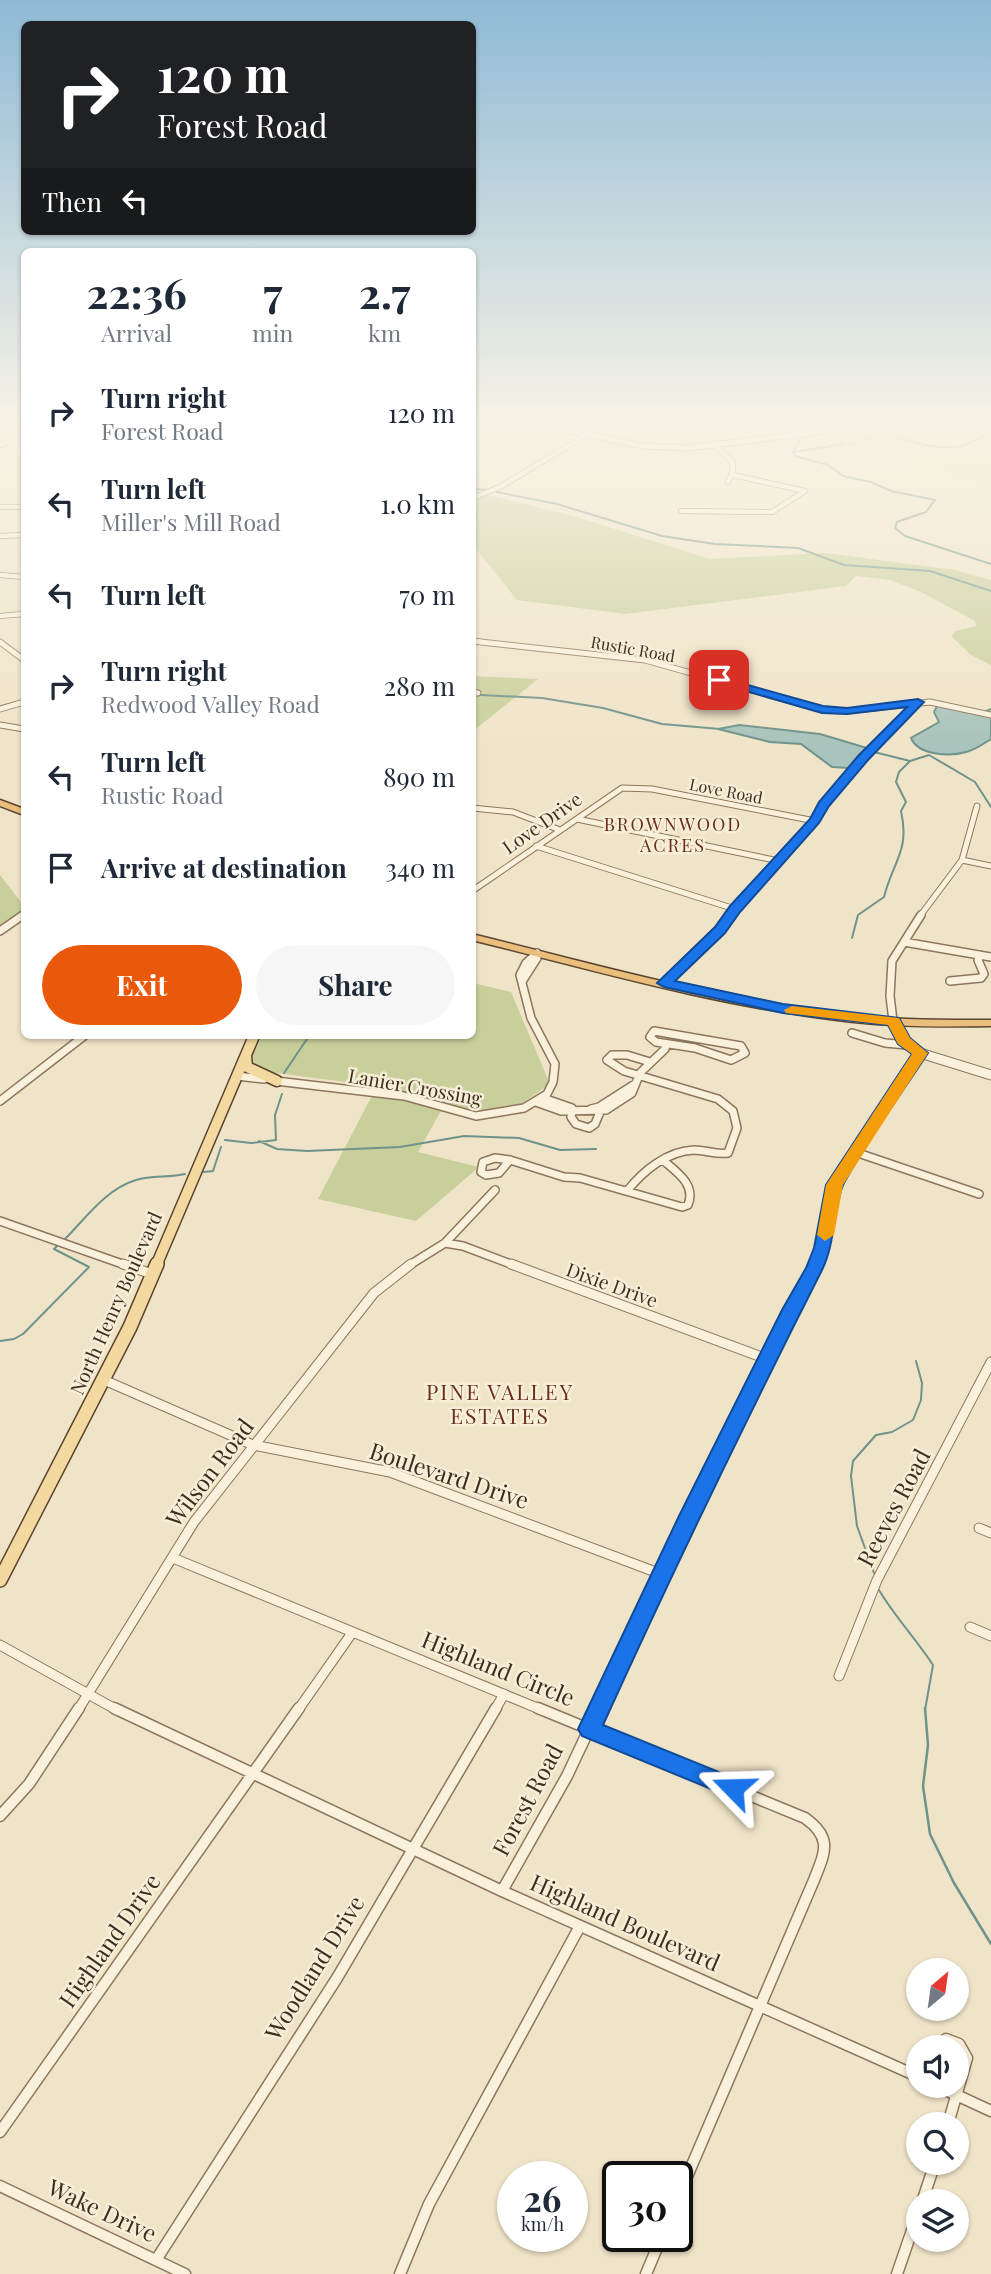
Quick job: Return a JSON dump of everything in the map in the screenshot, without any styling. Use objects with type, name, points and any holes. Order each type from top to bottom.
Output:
[{"type":"highway","points":[[0,803],[21,811]]},
{"type":"highway","points":[[476,938],[796,1011],[893,1021],[991,1023]]},
{"type":"highway","points":[[532,965],[565,960]]},
{"type":"main road","name":"North Henry Boulevard","points":[[0,1580],[104,1380],[253,1039]]},
{"type":"main road","points":[[246,1056],[247,1067],[277,1081]]},
{"type":"street","points":[[0,536],[21,535]]},
{"type":"street","points":[[0,575],[21,577]]},
{"type":"street","points":[[0,616],[21,614]]},
{"type":"street","name":"Rustic Road","points":[[476,641],[645,660],[822,710],[847,711],[918,702],[943,702],[991,715]]},
{"type":"street","points":[[0,642],[21,658]]},
{"type":"street","points":[[664,983],[720,930],[735,909],[815,821],[824,804],[863,758],[918,702]]},
{"type":"street","points":[[0,709],[21,703]]},
{"type":"street","points":[[0,725],[21,728]]},
{"type":"street","name":"Love Road","points":[[632,787],[815,821]]},
{"type":"street","name":"Love Drive","points":[[476,888],[615,791],[632,787]]},
{"type":"street","points":[[976,806],[962,860],[928,904],[892,961],[890,972],[893,1021],[908,1045],[920,1053],[991,1075]]},
{"type":"street","points":[[476,808],[513,812],[560,830]]},
{"type":"street","points":[[577,819],[779,861]]},
{"type":"street","points":[[536,846],[735,909]]},
{"type":"street","points":[[962,860],[991,866]]},
{"type":"street","points":[[0,931],[21,916]]},
{"type":"street","points":[[904,942],[991,957]]},
{"type":"street","points":[[523,980],[537,958],[537,953]]},
{"type":"street","points":[[537,953],[520,975],[531,1018],[555,1064],[553,1082],[540,1100]]},
{"type":"street","points":[[950,981],[981,978],[984,974],[978,960],[980,955]]},
{"type":"street","points":[[653,1031],[662,1031],[741,1046],[745,1053],[732,1060],[695,1048],[666,1044],[652,1040],[650,1034],[653,1031]]},
{"type":"street","points":[[852,1032],[885,1043],[908,1045]]},
{"type":"street","points":[[0,1101],[80,1039]]},
{"type":"street","points":[[540,1100],[568,1108],[595,1108],[637,1080],[650,1062],[665,1049],[666,1044]]},
{"type":"street","name":"Forest Road","points":[[502,1891],[590,1729],[661,1574],[814,1268],[823,1248],[835,1185],[920,1053]]},
{"type":"street","points":[[627,1191],[642,1173],[687,1150],[728,1153],[738,1127],[737,1114],[730,1105],[714,1097],[637,1080],[611,1064],[608,1058],[627,1055],[650,1062]]},
{"type":"street","name":"Lanier Crossing","points":[[236,1077],[404,1096],[476,1116],[511,1112],[540,1100]]},
{"type":"street","points":[[540,1100],[551,1109],[600,1112],[635,1090],[637,1080]]},
{"type":"street","points":[[572,1112],[574,1121],[589,1128],[595,1124],[600,1112]]},
{"type":"street","points":[[855,1152],[979,1194]]},
{"type":"street","points":[[511,1160],[564,1177],[580,1178],[682,1207],[688,1205],[692,1195],[690,1188],[685,1179],[664,1161]]},
{"type":"street","name":"Wilson Road","points":[[0,1816],[29,1784],[88,1695],[194,1522],[253,1445],[374,1293],[406,1267],[445,1243],[495,1189]]},
{"type":"street","points":[[0,1221],[152,1274]]},
{"type":"street","name":"Dixie Drive","points":[[445,1243],[463,1246],[767,1359]]},
{"type":"street","name":"Reeves Road","points":[[839,1676],[877,1580],[991,1362]]},
{"type":"street","name":"Boulevard Drive","points":[[104,1380],[253,1445],[390,1472],[661,1574]]},
{"type":"street","points":[[979,1528],[991,1533]]},
{"type":"street","name":"Highland Circle","points":[[173,1558],[816,1824],[824,1834],[826,1846],[814,1880],[693,2163]]},
{"type":"street","points":[[971,1627],[991,1636]]},
{"type":"street","name":"Highland Drive","points":[[0,2132],[352,1633]]},
{"type":"street","name":"Highland Boulevard","points":[[0,1645],[88,1695],[411,1849],[906,2071]]},
{"type":"street","name":"Woodland Drive","points":[[156,2260],[337,1978],[504,1694]]},
{"type":"street","points":[[400,2274],[429,2204],[580,1926]]},
{"type":"street","points":[[962,2098],[991,2111]]},
{"type":"street","name":"Wake Drive","points":[[0,2186],[185,2274]]},
{"type":"street","points":[[897,2274],[906,2248]]},
{"type":"street","points":[[646,2274],[655,2252]]},
{"type":"green space","points":[[476,531],[622,531],[710,559],[826,553],[955,570],[991,580],[991,665],[971,655],[951,636],[956,631],[976,626],[975,621],[921,592],[890,580],[856,576],[846,586],[625,614],[517,600],[476,549]]},
{"type":"green space","points":[[476,676],[538,679],[476,729]]},
{"type":"green space","points":[[0,875],[21,902],[21,916],[0,931]]},
{"type":"green space","points":[[476,984],[511,992],[550,1084],[508,1113],[441,1111],[418,1152],[479,1167],[416,1221],[318,1199],[377,1086],[237,1068],[251,1039],[476,1039]]},
{"type":"water","points":[[938,704],[991,717],[991,739],[973,750],[959,754],[935,753],[920,748],[911,738],[939,722],[934,712]]},
{"type":"water","points":[[739,725],[820,734],[867,748],[849,768],[832,767],[801,744],[770,742],[718,729]]},
{"type":"waterway","points":[[646,531],[715,544],[798,548],[844,565],[930,571],[991,591]]},
{"type":"waterway","points":[[899,531],[905,536],[991,564]]},
{"type":"waterway","points":[[481,695],[542,698],[603,708],[662,724],[720,729]]},
{"type":"waterway","points":[[984,712],[991,709]]},
{"type":"waterway","points":[[874,752],[910,761]]},
{"type":"waterway","points":[[910,761],[929,755],[975,782],[991,807]]},
{"type":"waterway","points":[[852,938],[858,915],[884,897],[899,856],[903,836],[901,811],[906,802],[896,782],[899,772],[910,761]]},
{"type":"waterway","points":[[284,1073],[307,1039]]},
{"type":"waterway","points":[[261,1142],[276,1140],[275,1115],[282,1094]]},
{"type":"waterway","points":[[261,1142],[277,1149],[307,1151],[400,1147],[464,1136],[519,1138],[560,1150],[596,1149]]},
{"type":"waterway","points":[[225,1140],[261,1142]]},
{"type":"waterway","points":[[204,1172],[213,1171],[221,1147]]},
{"type":"waterway","points":[[65,1239],[97,1205],[125,1184],[142,1178],[185,1174]]},
{"type":"waterway","points":[[0,1341],[14,1339],[23,1334],[89,1267],[54,1249],[58,1245]]},
{"type":"waterway","points":[[874,1573],[857,1526],[851,1476],[853,1461],[876,1435],[892,1432],[913,1420],[921,1400],[922,1383],[916,1361]]},
{"type":"waterway","points":[[879,1590],[933,1665],[925,1709]]},
{"type":"waterway","points":[[925,1709],[928,1745],[923,1786],[930,1834],[954,1883],[991,1944]]},
{"type":"slow traffic","points":[[792,1010],[893,1021],[903,1041],[920,1053],[835,1185],[829,1204],[825,1235]]},
{"type":"district","name":"BROWNWOOD ACRES","points":[[673,835]]},
{"type":"district","name":"PINE VALLEY ESTATES","points":[[500,1405]]},
{"type":"route","points":[[719,680],[822,710],[847,711],[918,702],[863,758],[824,804],[815,821],[735,909],[720,930],[664,983],[783,1009],[893,1021],[903,1041],[920,1053],[835,1185],[829,1204],[823,1248],[814,1268],[703,1487],[590,1729],[733,1788]]}]
